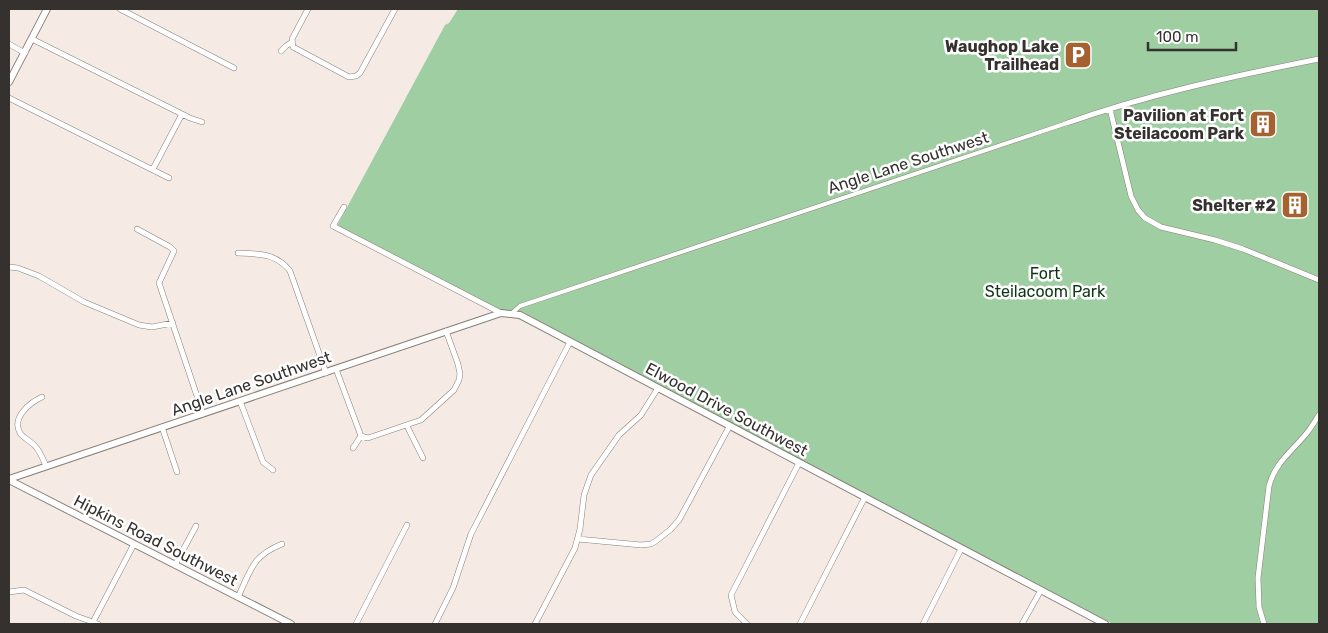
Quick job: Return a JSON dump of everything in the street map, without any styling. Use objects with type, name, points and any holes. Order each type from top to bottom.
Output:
[{"type":"street","points":[[9,82],[47,9]]},
{"type":"street","points":[[120,9],[234,68]]},
{"type":"street","points":[[281,51],[292,42],[308,9]]},
{"type":"street","points":[[292,42],[294,48],[349,77],[356,76],[360,73],[394,9]]},
{"type":"street","points":[[32,39],[182,114],[202,122]]},
{"type":"street","points":[[9,44],[25,53]]},
{"type":"street","name":"Angle Lane Southwest","points":[[512,313],[520,306],[1110,108],[1188,87],[1319,59]]},
{"type":"street","points":[[9,98],[169,178]]},
{"type":"street","points":[[1110,108],[1131,196],[1138,210],[1145,218],[1161,227],[1243,249],[1319,280]]},
{"type":"street","points":[[153,169],[182,114]]},
{"type":"street","name":"Elwood Drive Southwest","points":[[344,207],[333,226],[501,313],[520,315],[1105,624]]},
{"type":"street","points":[[137,229],[173,250],[174,253],[159,283],[203,414]]},
{"type":"street","points":[[238,254],[264,254],[272,256],[281,261],[290,271],[326,373]]},
{"type":"street","points":[[9,267],[18,268],[39,276],[84,302],[139,325],[152,327],[173,323]]},
{"type":"street","name":"Angle Lane Southwest","points":[[9,479],[501,313]]},
{"type":"street","points":[[362,436],[368,438],[407,426],[425,417],[457,387],[460,374],[446,330]]},
{"type":"street","points":[[435,624],[456,581],[471,534],[570,342]]},
{"type":"street","points":[[336,369],[362,436]]},
{"type":"street","points":[[535,624],[578,539],[584,495],[592,475],[615,440],[641,415],[658,388]]},
{"type":"street","points":[[42,397],[27,408],[20,417],[18,424],[20,433],[35,445],[46,466]]},
{"type":"street","points":[[240,401],[263,462],[272,470]]},
{"type":"street","points":[[1264,624],[1259,607],[1258,578],[1269,486],[1272,475],[1282,459],[1307,433],[1319,414]]},
{"type":"street","points":[[407,426],[423,458]]},
{"type":"street","points":[[162,427],[177,472]]},
{"type":"street","points":[[578,539],[641,545],[651,544],[663,536],[679,520],[729,427]]},
{"type":"street","points":[[353,448],[362,436]]},
{"type":"street","points":[[747,624],[735,612],[731,595],[799,463]]},
{"type":"street","name":"Hipkins Road Southwest","points":[[9,479],[292,624]]},
{"type":"street","points":[[800,624],[865,497]]},
{"type":"street","points":[[356,624],[407,525]]},
{"type":"street","points":[[175,565],[196,526]]},
{"type":"street","points":[[9,592],[24,590],[76,616],[96,623],[134,544]]},
{"type":"street","points":[[238,597],[256,562],[265,552],[282,544]]},
{"type":"street","points":[[923,624],[961,549]]},
{"type":"street","points":[[1022,624],[1041,590]]},
{"type":"green space","name":"Fort Steilacoom Park","points":[[458,9],[1319,9],[1319,624],[1113,624],[337,226],[445,25],[449,23]]},
{"type":"place","name":"Waughop Lake Trailhead","points":[[1078,55]]},
{"type":"place","name":"Pavilion at Fort Steilacoom Park","points":[[1263,124]]},
{"type":"place","name":"Shelter #2","points":[[1295,205]]}]
